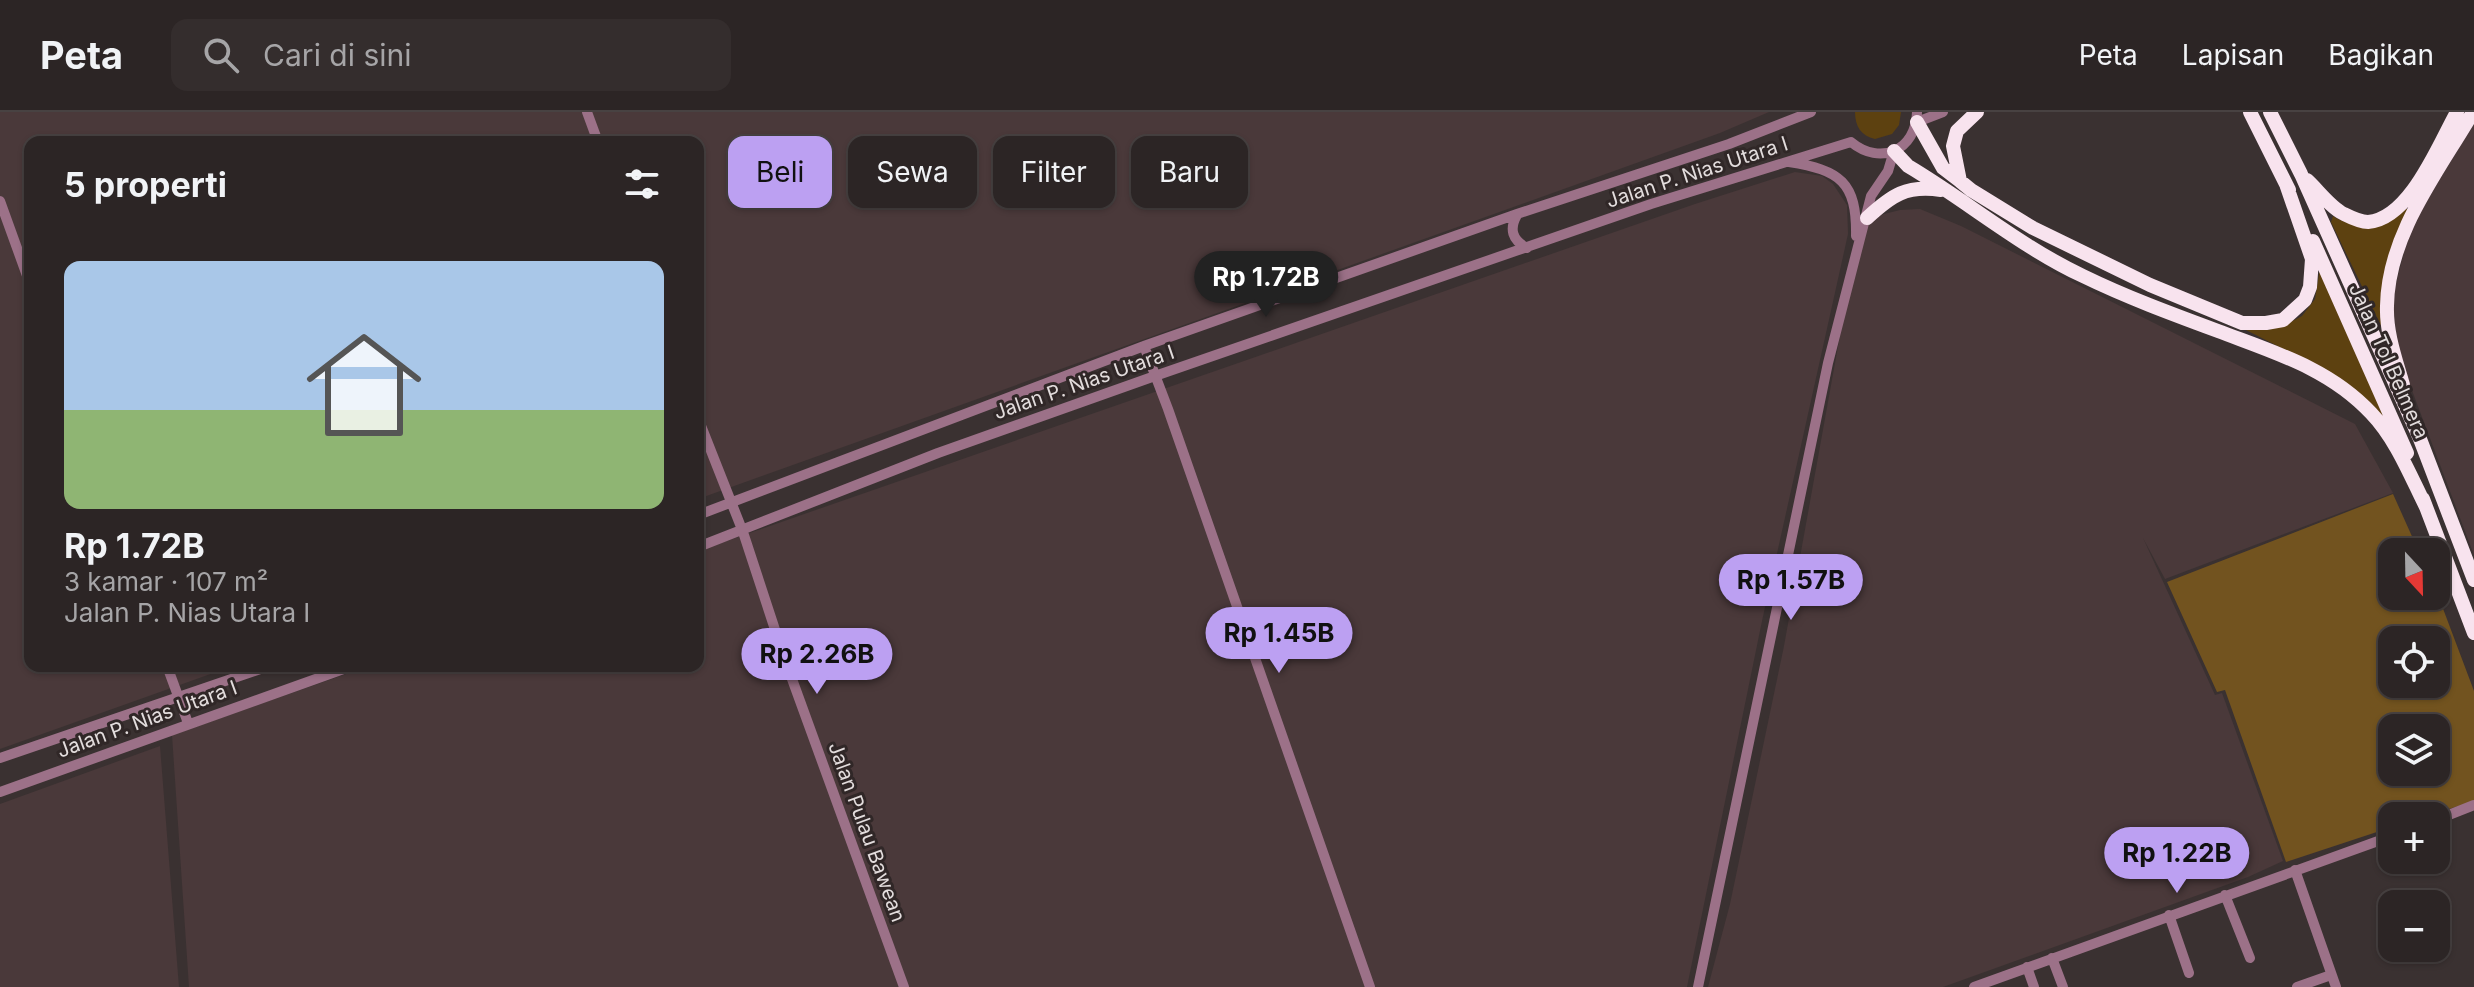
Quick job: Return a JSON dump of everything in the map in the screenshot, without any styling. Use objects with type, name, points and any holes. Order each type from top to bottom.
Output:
[{"type":"highway","points":[[1954,186],[1953,146],[1957,131],[1977,112]]},
{"type":"highway","name":"Jalan Tol Belmera","points":[[2250,112],[2401,436],[2474,633]]},
{"type":"highway","name":"Jalan Tol Belmera","points":[[2270,112],[2420,439],[2474,580]]},
{"type":"highway","points":[[2301,174],[2340,213],[2368,222],[2382,217],[2401,205],[2421,178],[2457,112]]},
{"type":"highway","points":[[2420,439],[2388,324],[2388,288],[2394,258],[2413,214],[2473,112]]},
{"type":"highway","points":[[1917,117],[1954,186],[2002,227],[2081,275],[2221,333],[2284,354],[2324,375],[2351,394],[2373,414],[2393,441],[2426,507]]},
{"type":"highway","points":[[1894,151],[1908,166],[1954,186],[2033,228],[2150,285],[2242,323],[2283,320],[2305,300],[2313,272],[2312,259],[2286,184]]},
{"type":"highway","points":[[1867,218],[1886,200],[1902,192],[1919,187],[1954,186]]},
{"type":"street","points":[[587,112],[596,136]]},
{"type":"street","name":"Jalan P. Nias Utara I","points":[[704,513],[1144,346],[1517,214],[1729,144],[1811,112]]},
{"type":"street","points":[[1698,987],[1828,363],[1871,196],[1888,171],[1894,151],[1909,140],[1917,117],[1943,112]]},
{"type":"street","name":"Jalan P. Nias Utara I","points":[[704,545],[938,453],[1651,204],[1851,142],[1870,153],[1894,151]]},
{"type":"street","points":[[1787,161],[1819,167],[1835,175],[1847,187],[1857,217],[1856,250]]},
{"type":"street","points":[[0,201],[24,267]]},
{"type":"street","points":[[1517,214],[1512,223],[1512,235],[1527,248]]},
{"type":"street","points":[[1144,346],[1370,987]]},
{"type":"street","name":"Jalan Pulau Bawean","points":[[704,433],[743,532],[784,657],[904,987]]},
{"type":"street","points":[[169,672],[188,723]]},
{"type":"street","name":"Jalan P. Nias Utara I","points":[[0,758],[252,672]]},
{"type":"street","name":"Jalan P. Nias Utara I","points":[[0,792],[335,672]]},
{"type":"street","points":[[2450,814],[2474,805]]},
{"type":"street","points":[[1974,987],[1998,983],[2027,967],[2378,841]]},
{"type":"street","points":[[2295,870],[2336,987]]},
{"type":"street","points":[[2225,895],[2250,958]]},
{"type":"street","points":[[2169,915],[2189,973]]},
{"type":"street","points":[[2052,958],[2063,987]]},
{"type":"street","points":[[2027,967],[2034,987]]},
{"type":"street","points":[[2297,987],[2331,975]]},
{"type":"shaded area","points":[[0,112],[1769,112],[1720,133],[704,497],[704,136],[24,136],[24,672],[216,672],[0,749]]},
{"type":"shaded area","points":[[1855,112],[1901,112],[1899,125],[1892,134],[1875,139],[1860,130]]},
{"type":"shaded area","points":[[2474,124],[2474,555],[2399,356],[2392,299],[2411,225]]},
{"type":"shaded area","points":[[1795,172],[1822,176],[1833,184],[1847,205],[1848,234],[1762,621],[1687,987],[189,987],[172,735],[352,672],[704,672],[704,549],[1695,204]]},
{"type":"shaded area","points":[[1920,209],[1961,226],[2355,424],[2393,493],[2165,579],[2143,538],[2215,695],[2222,693],[2283,861],[2248,877],[1943,987],[1708,987],[1730,904],[1784,646],[1859,230],[1876,216]]},
{"type":"shaded area","points":[[2411,209],[2384,332],[2331,222],[2333,216],[2351,224],[2380,223]]},
{"type":"shaded area","points":[[2320,268],[2385,419],[2317,366],[2240,327],[2268,330],[2302,316],[2315,299]]},
{"type":"shaded area","points":[[2393,494],[2413,538],[2378,538],[2378,610],[2444,610],[2450,626],[2378,626],[2378,698],[2450,698],[2450,627],[2474,691],[2474,801],[2450,809],[2450,802],[2378,802],[2378,832],[2286,862],[2225,690],[2217,692],[2167,582]]},
{"type":"shaded area","points":[[160,746],[179,987],[0,987],[0,804]]}]
